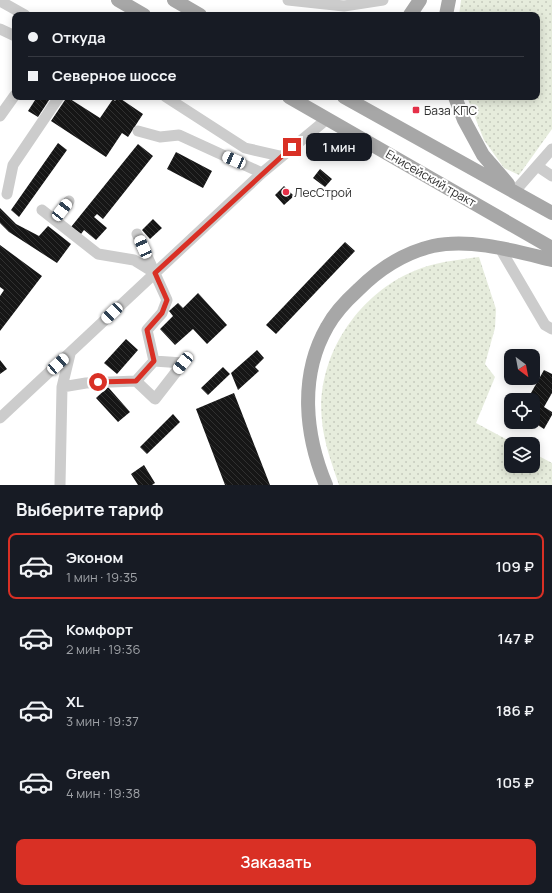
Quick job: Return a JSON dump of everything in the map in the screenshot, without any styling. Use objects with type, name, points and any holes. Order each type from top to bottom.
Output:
[{"type":"main road","points":[[118,0],[139,12]]},
{"type":"main road","points":[[174,0],[195,12]]},
{"type":"main road","points":[[412,12],[420,0]]},
{"type":"main road","points":[[447,12],[449,0]]},
{"type":"main road","name":"Енисейский тракт","points":[[293,100],[552,248]]},
{"type":"main road","points":[[349,100],[552,212]]},
{"type":"main road","points":[[456,100],[464,120],[483,155],[515,191]]},
{"type":"main road","points":[[326,485],[319,469],[310,432],[307,398],[313,360],[327,326],[350,298],[373,275],[398,259],[433,246],[468,243],[552,260]]},
{"type":"street","points":[[288,0],[344,6],[383,0]]},
{"type":"street","points":[[0,1],[20,12]]},
{"type":"street","points":[[0,29],[12,35]]},
{"type":"street","points":[[0,116],[12,99]]},
{"type":"street","points":[[7,194],[13,165],[57,100]]},
{"type":"street","points":[[171,100],[246,148],[280,156]]},
{"type":"street","points":[[0,418],[280,156],[327,119]]},
{"type":"street","points":[[138,131],[160,137],[179,135],[262,173]]},
{"type":"street","points":[[515,191],[552,149]]},
{"type":"street","points":[[537,166],[552,176]]},
{"type":"street","points":[[55,219],[69,201]]},
{"type":"street","points":[[42,210],[98,254],[134,260],[155,273]]},
{"type":"street","points":[[137,234],[167,300],[162,313],[147,330],[154,361]]},
{"type":"street","points":[[501,250],[545,325],[552,329]]},
{"type":"street","points":[[60,485],[62,387],[70,354]]},
{"type":"street","points":[[136,381],[155,399],[183,363],[154,361]]},
{"type":"street","points":[[62,387],[86,383],[136,381],[154,361]]},
{"type":"green space","points":[[461,0],[552,0],[552,129],[519,175],[504,168],[484,140],[468,100],[540,100],[540,12],[459,12]]},
{"type":"green space","points":[[479,257],[496,309],[495,328],[485,364],[495,377],[476,423],[504,438],[504,473],[540,473],[540,457],[552,463],[552,485],[339,485],[329,453],[322,421],[322,397],[325,374],[333,352],[344,331],[358,312],[375,296],[393,282],[414,271],[430,265]]},
{"type":"building","points":[[35,100],[49,100],[38,117],[28,111]]},
{"type":"building","points":[[65,100],[72,100],[100,118],[112,100],[122,100],[143,114],[128,137],[122,133],[106,157],[51,121]]},
{"type":"building","points":[[58,143],[67,150],[19,217],[11,210]]},
{"type":"building","points":[[138,144],[153,156],[103,219],[97,214],[94,217],[107,228],[96,240],[84,230],[81,234],[71,227]]},
{"type":"building","points":[[176,152],[212,171],[203,188],[167,169]]},
{"type":"building","points":[[320,169],[332,179],[325,187],[313,178]]},
{"type":"building","points":[[284,186],[294,196],[284,205],[275,195]]},
{"type":"building","points":[[0,208],[16,224],[39,236],[48,226],[71,244],[57,263],[9,232],[0,223]]},
{"type":"building","points":[[153,219],[162,228],[150,239],[142,230]]},
{"type":"building","points":[[345,242],[355,251],[276,334],[266,325]]},
{"type":"building","points":[[0,245],[42,276],[0,331],[0,296],[4,290],[0,287]]},
{"type":"building","points":[[198,293],[227,325],[207,344],[193,329],[175,345],[160,329],[173,316],[169,311],[178,303],[183,308]]},
{"type":"building","points":[[126,339],[138,350],[117,374],[104,363]]},
{"type":"building","points":[[257,350],[264,358],[255,367],[259,371],[238,390],[231,373]]},
{"type":"building","points":[[0,360],[7,369],[0,374]]},
{"type":"building","points":[[223,367],[230,374],[208,395],[201,388]]},
{"type":"building","points":[[544,370],[552,374],[552,393],[544,407],[552,412],[552,415],[544,429],[540,426],[540,393],[531,393],[536,385],[540,385],[540,377]]},
{"type":"building","points":[[108,387],[130,412],[118,422],[96,398]]},
{"type":"building","points":[[234,393],[270,485],[225,485],[196,409]]},
{"type":"building","points":[[173,414],[180,422],[147,454],[140,447]]},
{"type":"building","points":[[144,465],[155,483],[152,485],[138,485],[131,474]]},
{"type":"place","name":"База КПС","points":[[416,110]]},
{"type":"place","name":"ЛесСтрой","points":[[286,192]]},
{"type":"route","points":[[98,382],[136,381],[154,361],[147,330],[162,313],[167,300],[155,273],[280,156],[292,147]]}]
